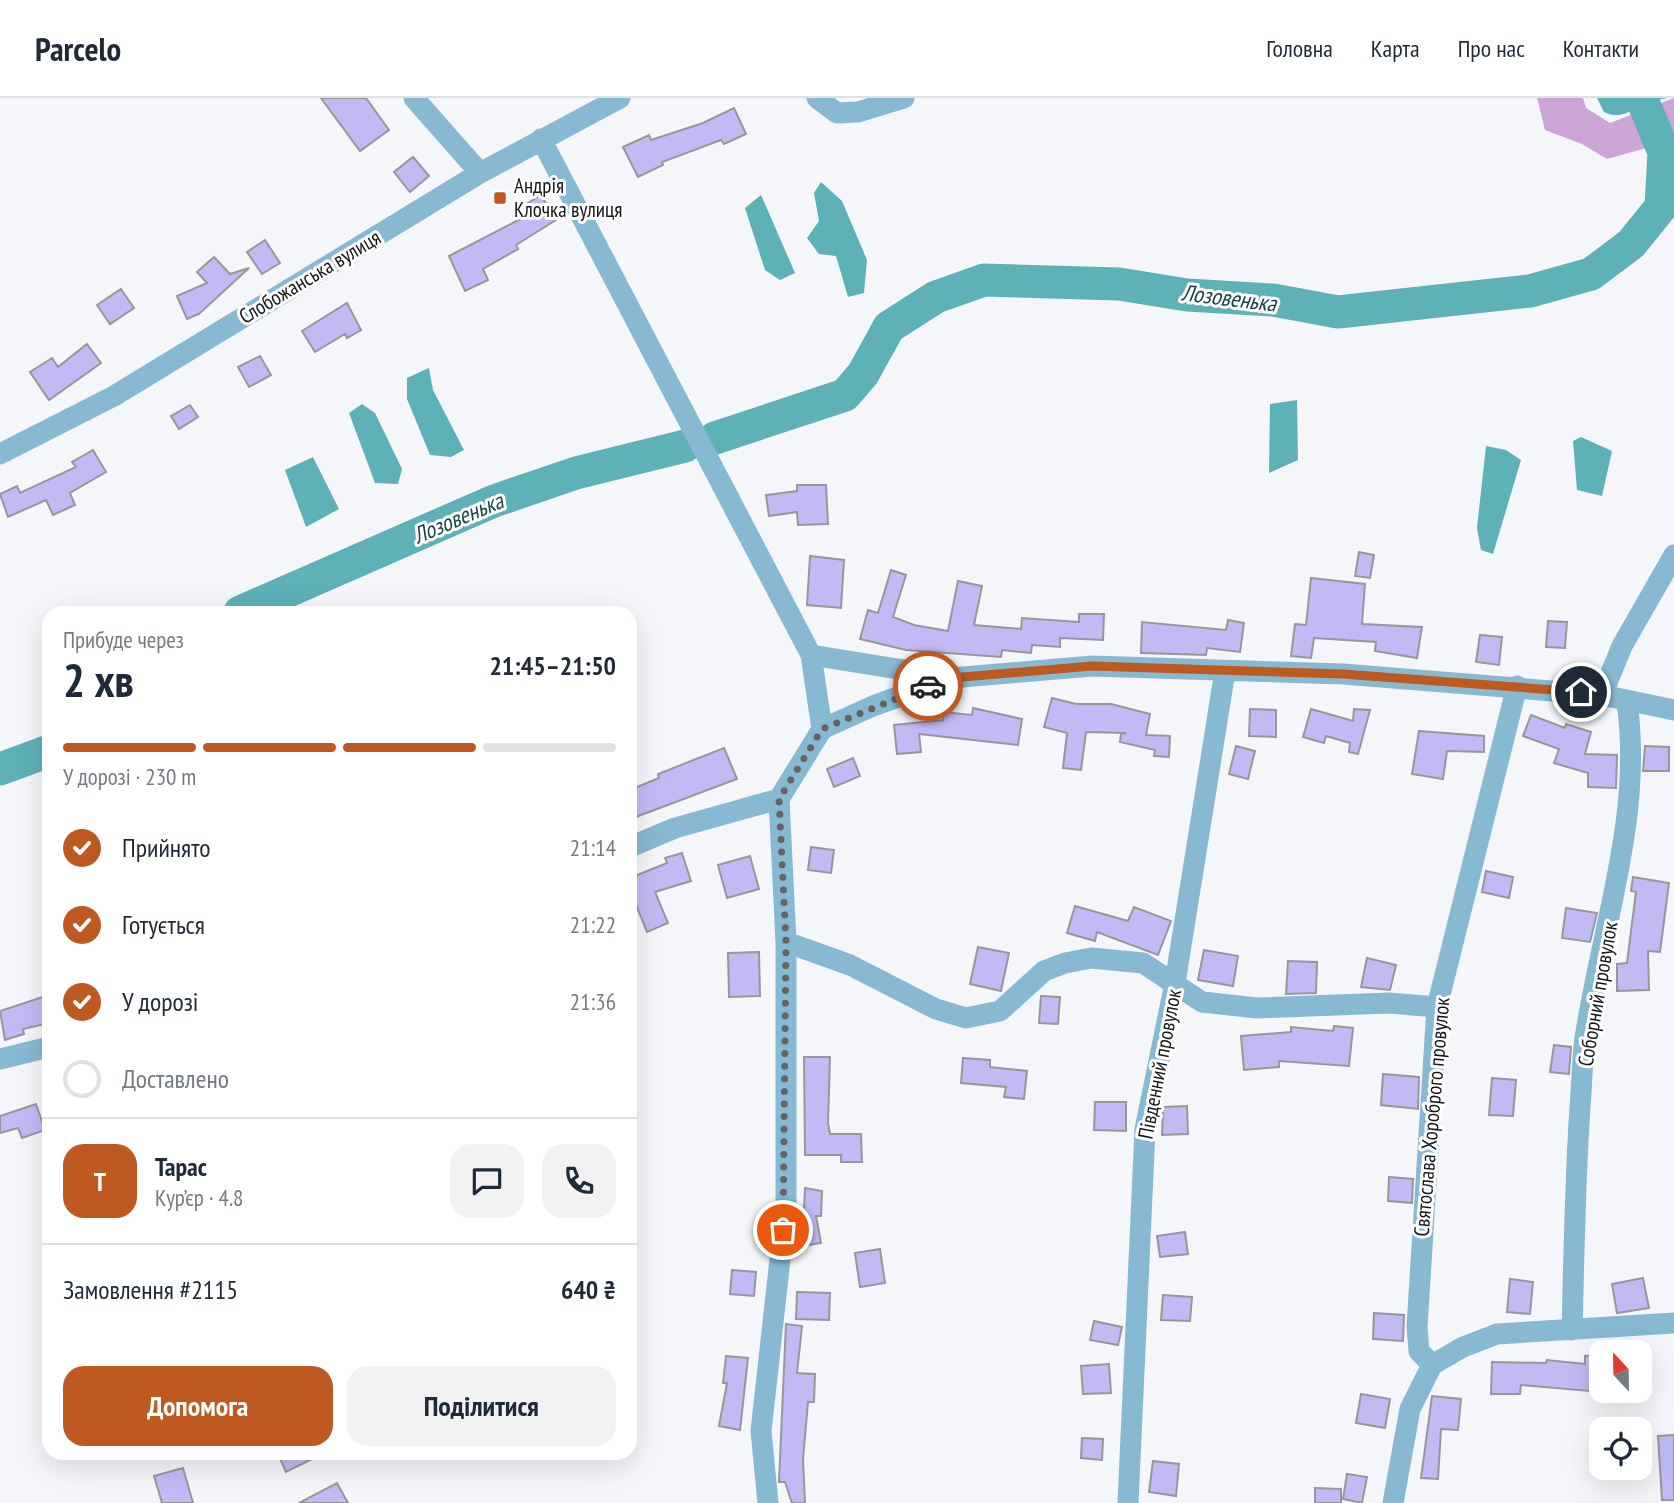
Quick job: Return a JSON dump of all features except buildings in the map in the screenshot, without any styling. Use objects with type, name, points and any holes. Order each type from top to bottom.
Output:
[{"type":"street","points":[[414,98],[480,173]]},
{"type":"street","name":"Слобожанська вулиця","points":[[0,454],[114,396],[480,173],[620,98]]},
{"type":"street","points":[[817,98],[836,113],[858,112],[904,98]]},
{"type":"street","points":[[541,139],[811,654],[822,729]]},
{"type":"street","points":[[1602,695],[1622,646],[1674,555]]},
{"type":"street","points":[[811,654],[951,678],[1092,666],[1343,674],[1517,686],[1602,695],[1674,710]]},
{"type":"street","name":"Південний провулок","points":[[1128,1503],[1145,1129],[1175,983],[1225,671]]},
{"type":"street","points":[[768,1503],[761,1431],[786,1205],[786,942],[779,799],[822,729],[873,706],[951,678]]},
{"type":"street","name":"Святослава Хороброго провулок","points":[[1432,1365],[1419,1351],[1417,1327],[1437,1007],[1517,686]]},
{"type":"street","name":"Соборний провулок","points":[[1572,1329],[1576,1168],[1585,1038],[1615,901],[1623,841],[1632,741],[1627,702]]},
{"type":"street","points":[[637,843],[675,828],[779,799]]},
{"type":"street","points":[[786,942],[850,965],[936,1009],[966,1018],[1000,1011],[1044,971],[1065,963],[1091,958],[1143,963],[1202,1002],[1257,1008],[1388,1003],[1437,1007]]},
{"type":"street","points":[[0,1059],[42,1049]]},
{"type":"street","points":[[1393,1503],[1410,1409],[1432,1365],[1497,1334],[1674,1323]]},
{"type":"shaded area","points":[[1537,98],[1583,98],[1586,108],[1610,123],[1674,98],[1674,134],[1650,147],[1607,159],[1582,144],[1545,130]]},
{"type":"water","points":[[1597,98],[1667,98],[1648,102],[1625,114],[1615,115],[1604,112]]},
{"type":"water","points":[[821,182],[842,201],[867,260],[864,293],[848,297],[836,256],[819,254],[807,238],[819,221],[814,193]]},
{"type":"water","points":[[761,195],[795,273],[780,280],[765,270],[745,208]]},
{"type":"water","points":[[429,368],[433,390],[464,450],[451,457],[430,455],[407,399],[407,378]]},
{"type":"water","points":[[1297,400],[1298,460],[1269,473],[1270,404]]},
{"type":"water","points":[[362,404],[375,413],[402,469],[398,484],[375,483],[349,413]]},
{"type":"water","points":[[1581,437],[1612,451],[1602,496],[1577,490],[1573,441]]},
{"type":"water","points":[[1486,446],[1506,450],[1521,460],[1493,554],[1481,550],[1477,528]]},
{"type":"water","points":[[313,457],[339,509],[306,527],[285,470]]},
{"type":"waterway","name":"Лозовенька","points":[[715,438],[845,395],[863,374],[889,327],[936,297],[984,280],[1119,284],[1187,295],[1273,300],[1338,312],[1530,291],[1591,274],[1631,244],[1661,207],[1664,152],[1644,104]]},
{"type":"waterway","name":"Лозовенька","points":[[254,606],[494,501],[576,473],[685,446]]},
{"type":"waterway","name":"Лозовенька","points":[[0,769],[42,754]]},
{"type":"way so far","points":[[783,1230],[786,1205],[786,942],[779,799],[822,729],[873,706],[928,686]]},
{"type":"place","name":"Андрія Клочка вулиця","points":[[500,198]]},
{"type":"route","points":[[928,686],[951,678],[1002,676],[1092,666],[1343,674],[1581,692]]}]
